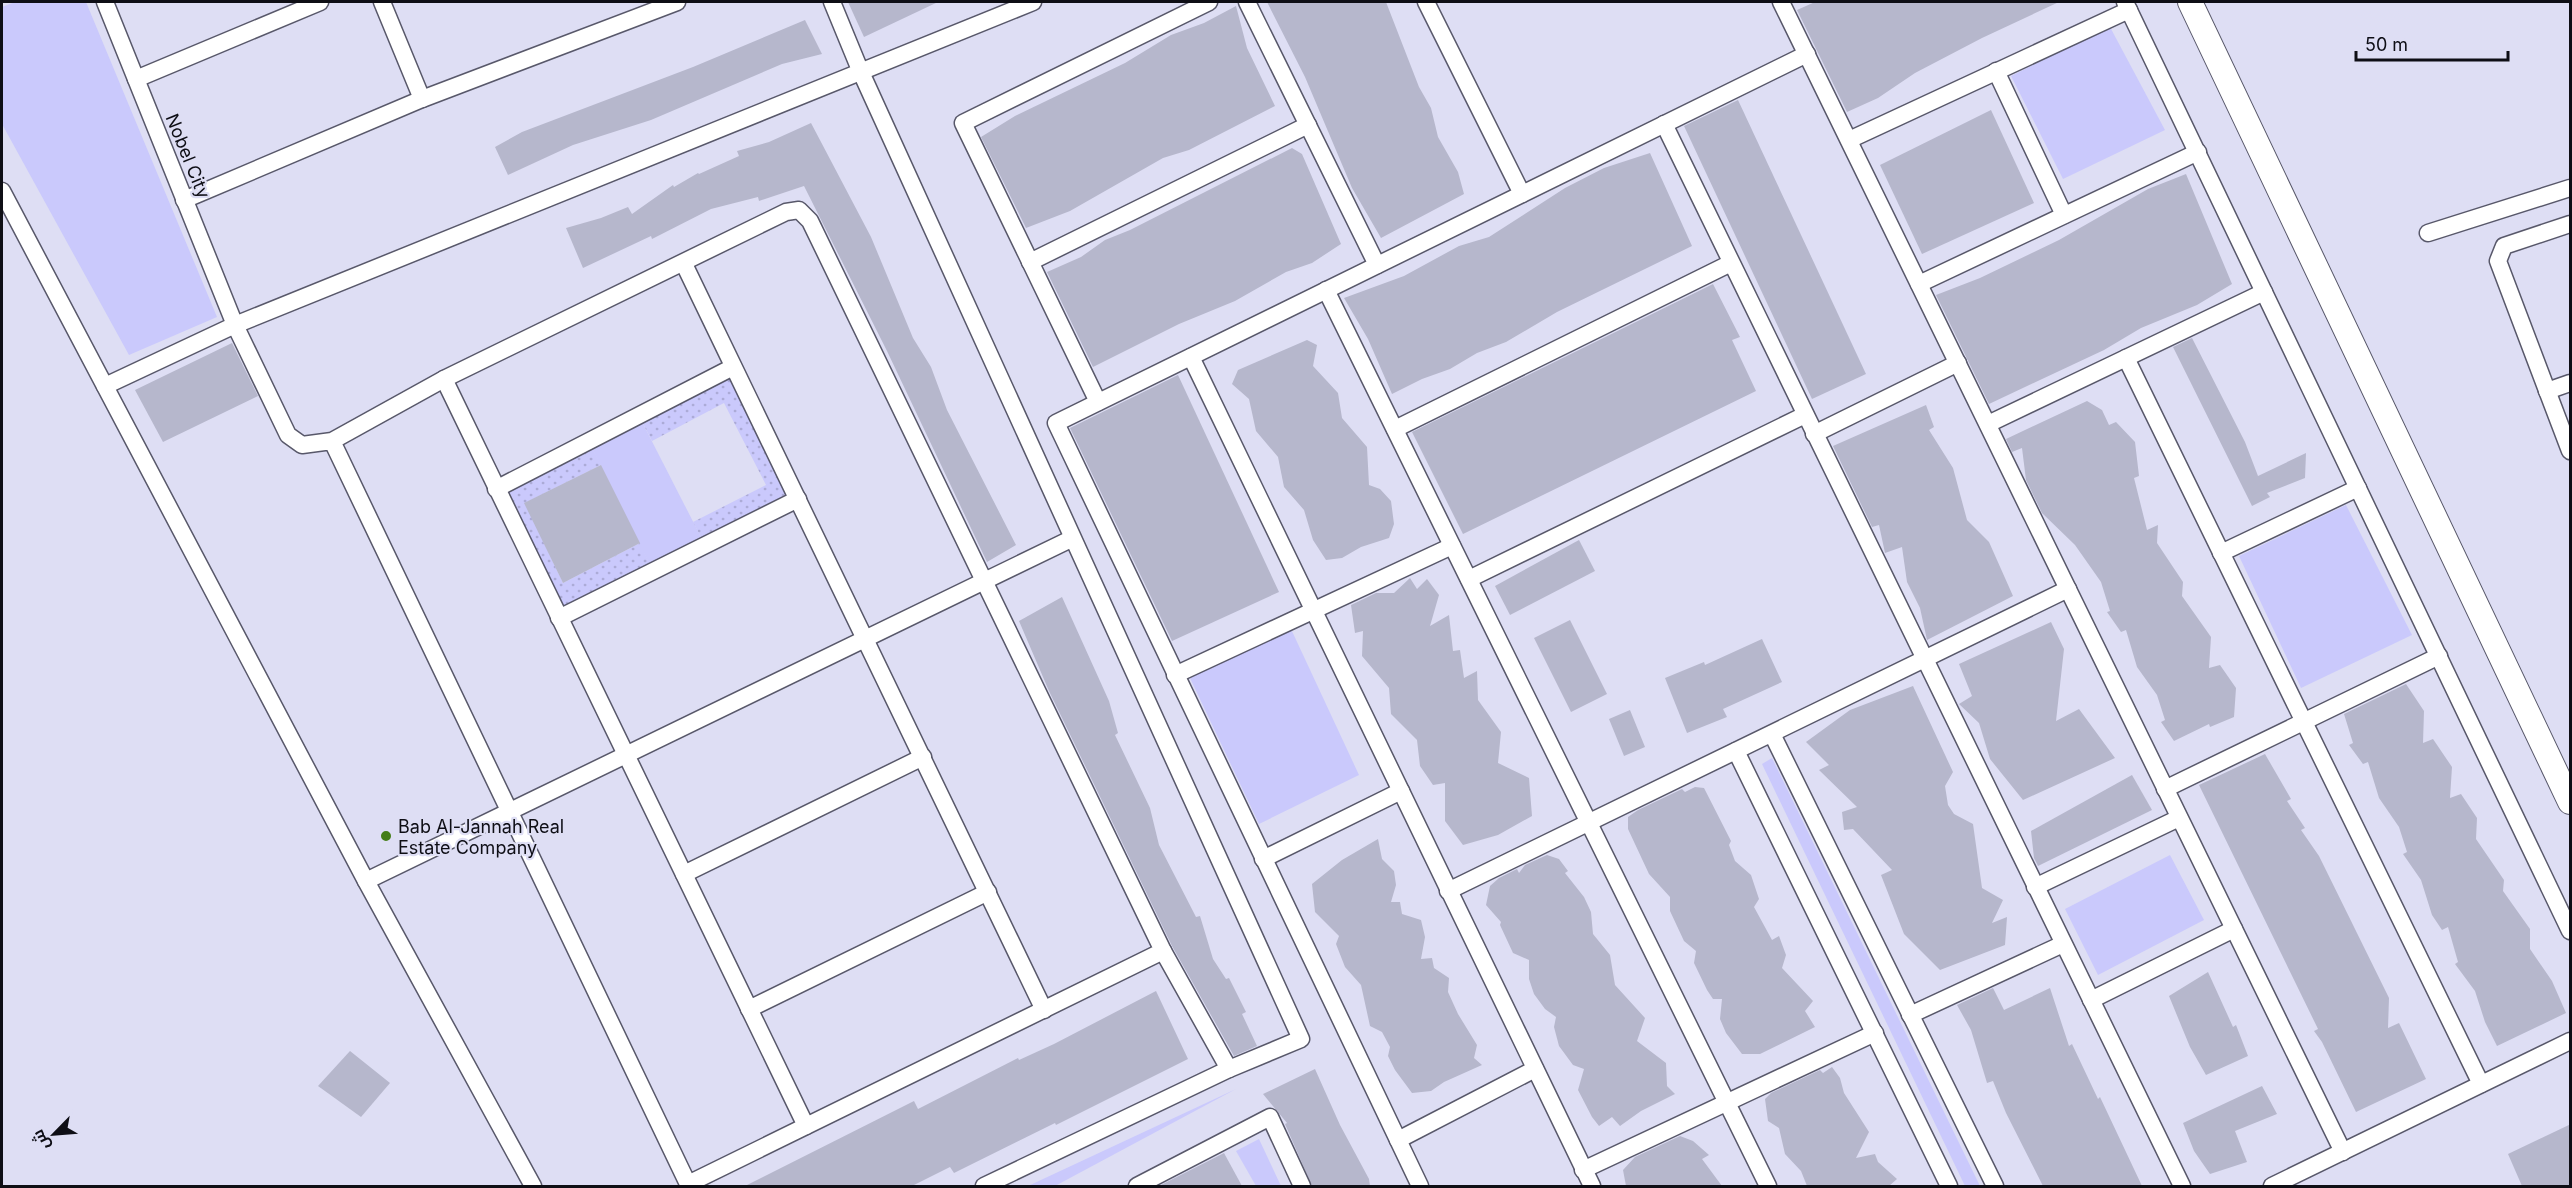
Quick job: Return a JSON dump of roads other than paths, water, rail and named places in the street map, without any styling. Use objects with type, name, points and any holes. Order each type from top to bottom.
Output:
[{"type":"street","name":"Nobel City","points":[[105,2],[235,325],[288,435],[302,445],[332,441]]},
{"type":"street","points":[[136,79],[321,2]]},
{"type":"street","points":[[382,2],[422,99]]},
{"type":"street","points":[[184,200],[422,99],[677,2]]},
{"type":"street","points":[[832,2],[860,70],[1071,540],[1301,1039],[1229,1069],[984,1186]]},
{"type":"street","points":[[105,386],[235,325],[860,70],[1033,2]]},
{"type":"street","points":[[1098,402],[963,123],[1209,2]]},
{"type":"street","points":[[1247,2],[1377,265]]},
{"type":"street","points":[[1426,2],[1522,194]]},
{"type":"street","points":[[2190,2],[2571,802]]},
{"type":"street","points":[[1787,4],[1807,54],[2343,1152]]},
{"type":"street","points":[[1849,140],[1996,72],[2127,6],[2571,931]]},
{"type":"street","points":[[1420,1186],[1056,423],[1807,54]]},
{"type":"street","points":[[1996,72],[2064,215]]},
{"type":"street","points":[[1664,124],[2182,1186]]},
{"type":"street","points":[[1030,262],[1308,125]]},
{"type":"street","points":[[1919,284],[2198,152]]},
{"type":"street","points":[[2428,233],[2571,188]]},
{"type":"street","points":[[2,191],[366,881],[532,1186]]},
{"type":"street","points":[[1163,951],[688,1185],[332,441],[444,380],[786,212],[799,210],[810,221],[1163,951],[1229,1069]]},
{"type":"street","points":[[2571,224],[2504,246],[2498,261],[2571,451]]},
{"type":"street","points":[[1395,429],[1731,263]]},
{"type":"street","points":[[684,264],[1044,1010]]},
{"type":"street","points":[[1326,290],[1768,1186]]},
{"type":"street","points":[[1988,424],[2264,292]]},
{"type":"street","points":[[1191,357],[1592,1186]]},
{"type":"street","points":[[2126,358],[2481,1084]]},
{"type":"street","points":[[1814,434],[1958,363]]},
{"type":"street","points":[[496,489],[733,367]]},
{"type":"street","points":[[444,380],[624,756],[806,1126]]},
{"type":"street","points":[[2547,391],[2571,383]]},
{"type":"street","points":[[1469,579],[1805,415]]},
{"type":"street","points":[[2221,553],[2358,488]]},
{"type":"street","points":[[559,618],[798,499]]},
{"type":"street","points":[[366,881],[1071,540]]},
{"type":"street","points":[[1175,675],[1452,546]]},
{"type":"street","points":[[1448,891],[2068,590]]},
{"type":"street","points":[[2165,789],[2439,656]]},
{"type":"street","points":[[1772,734],[1995,1186]]},
{"type":"street","points":[[1736,751],[1949,1186]]},
{"type":"street","points":[[684,874],[923,757]]},
{"type":"street","points":[[1263,859],[1401,792]]},
{"type":"street","points":[[2035,887],[2179,818]]},
{"type":"street","points":[[749,1009],[988,892]]},
{"type":"street","points":[[2091,1000],[2234,929]]},
{"type":"street","points":[[1910,1015],[2063,944]]},
{"type":"street","points":[[1583,1170],[1875,1033]]},
{"type":"street","points":[[2272,1186],[2571,1041]]},
{"type":"street","points":[[1398,1140],[1535,1069]]},
{"type":"street","points":[[1137,1186],[1270,1117],[1302,1186]]},
{"type":"place","name":"Bab Al-Jannah Real Estate Company","points":[[386,836]]}]
